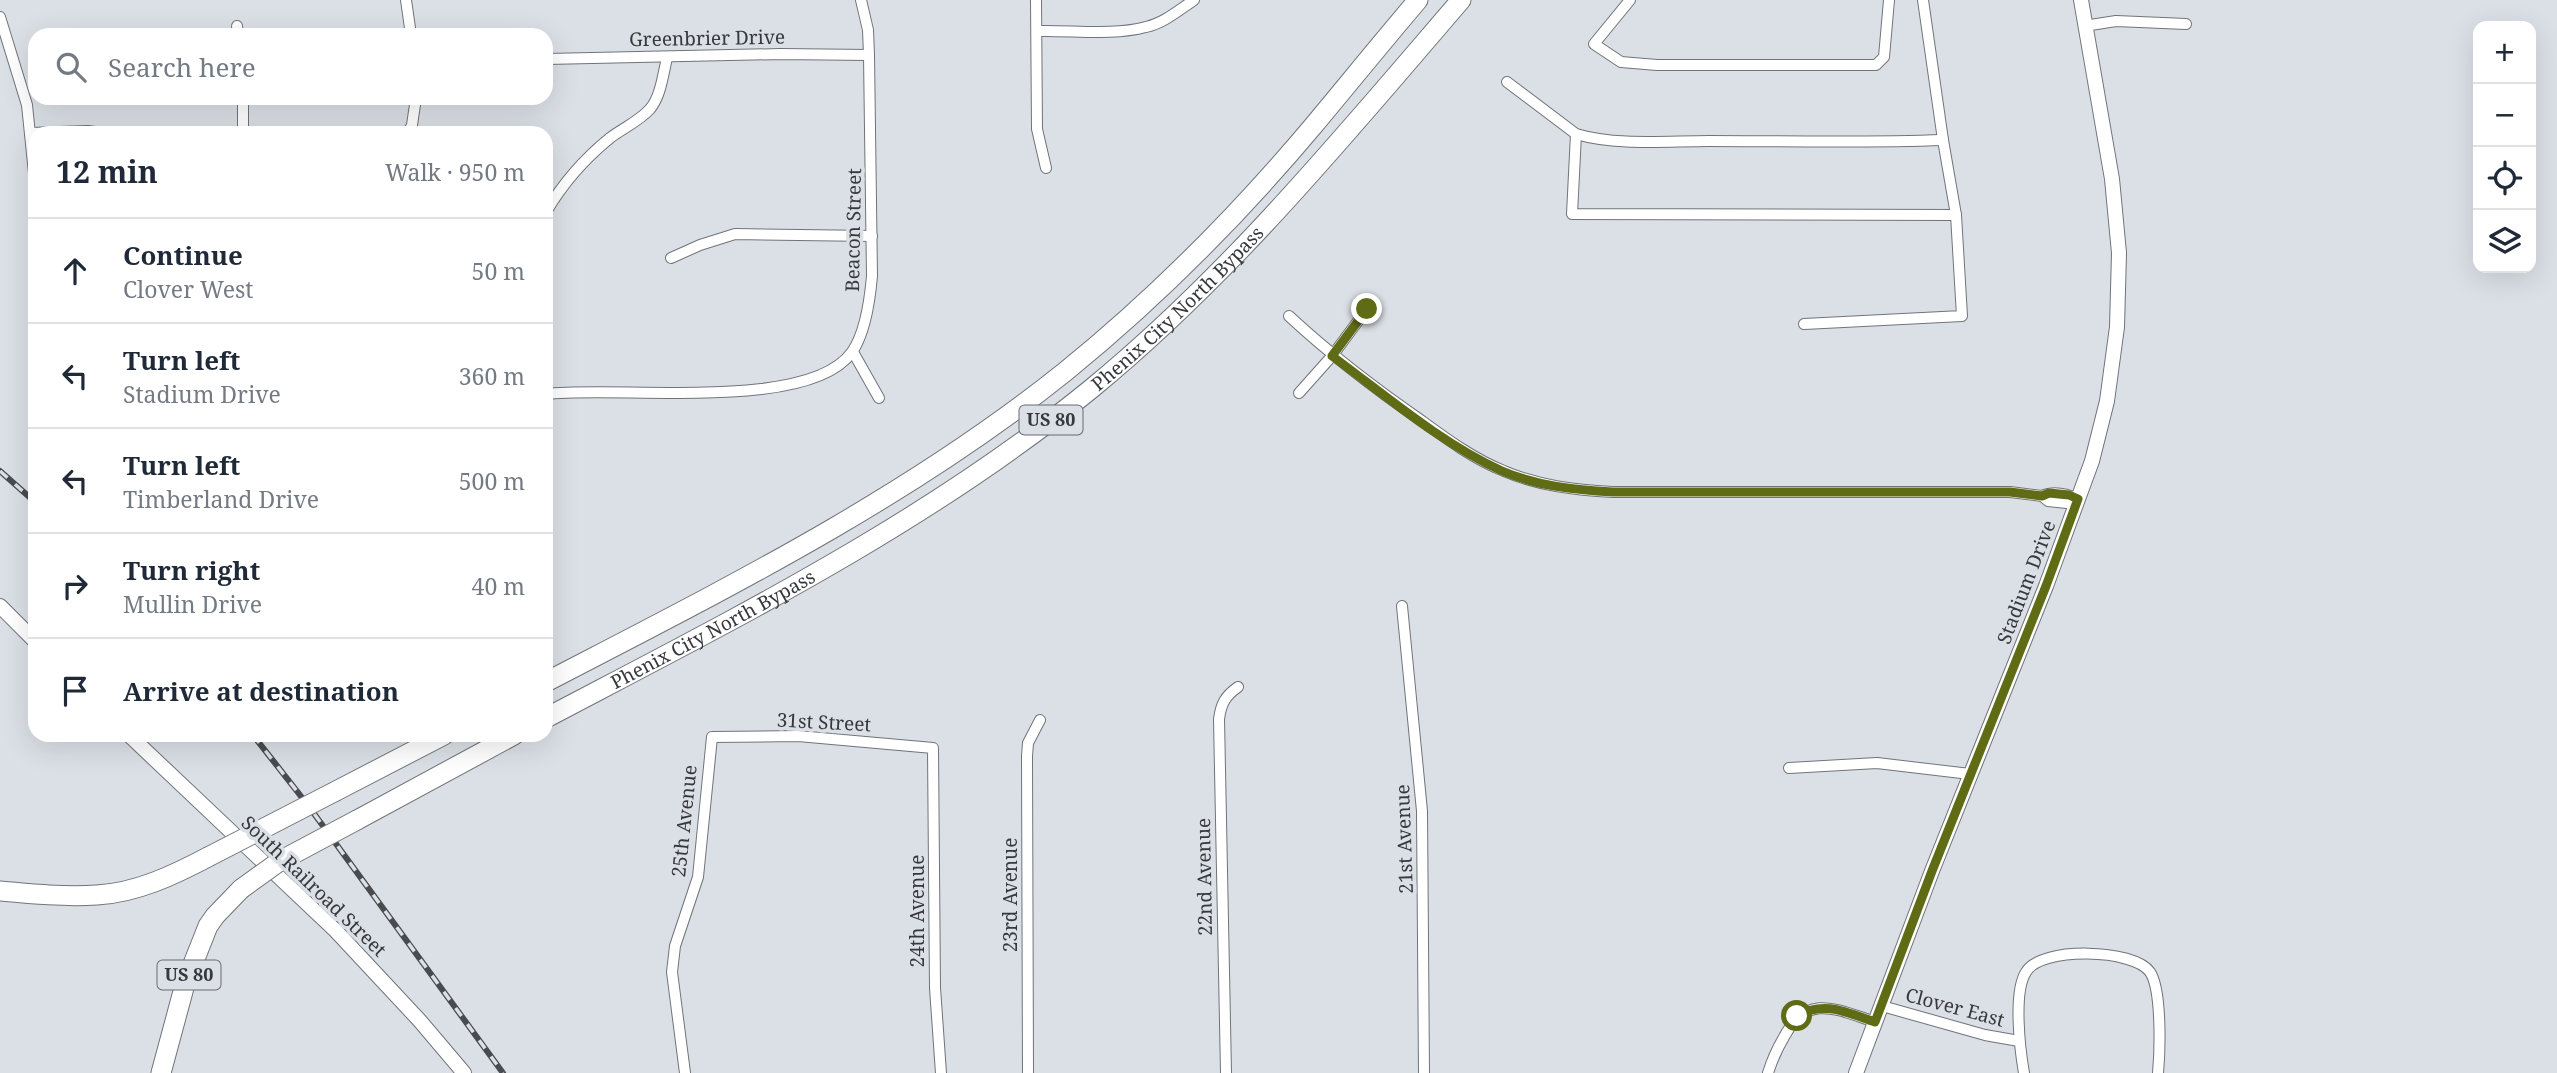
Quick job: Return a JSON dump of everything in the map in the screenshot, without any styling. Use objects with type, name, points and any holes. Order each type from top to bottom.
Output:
[{"type":"highway","name":"Phenix City North Bypass","points":[[553,678],[700,602],[852,518],[926,473],[1067,370],[1186,262],[1255,190],[1313,126],[1418,0]]},
{"type":"highway","name":"Phenix City North Bypass","points":[[553,714],[787,590],[892,530],[994,463],[1091,389],[1182,309],[1267,223],[1461,0]]},
{"type":"highway","points":[[0,891],[100,895],[137,888],[184,870],[430,742]]},
{"type":"highway","name":"US 80","points":[[161,1073],[185,984],[208,926],[241,889],[280,861],[501,742]]},
{"type":"street","points":[[406,0],[410,28]]},
{"type":"street","name":"Beacon Street","points":[[853,352],[869,308],[872,275],[868,30],[861,0]]},
{"type":"street","points":[[1036,0],[1037,129],[1046,168]]},
{"type":"street","points":[[1037,31],[1115,32],[1148,27],[1170,17],[1194,0]]},
{"type":"street","points":[[1630,0],[1594,44],[1618,60],[1657,65],[1744,66],[1876,65],[1884,57],[1889,0]]},
{"type":"street","points":[[1804,324],[1962,316],[1956,215],[1923,0]]},
{"type":"street","name":"Stadium Drive","points":[[1856,1073],[2078,499],[2092,461],[2107,401],[2117,327],[2119,253],[2112,179],[2081,0]]},
{"type":"street","points":[[0,17],[27,105],[29,126]]},
{"type":"street","points":[[2084,26],[2116,21],[2186,24]]},
{"type":"street","name":"Greenbrier Drive","points":[[553,59],[780,54],[869,55]]},
{"type":"street","points":[[553,201],[585,160],[652,108],[667,58]]},
{"type":"street","points":[[1507,82],[1576,134],[1589,138],[1638,141],[1943,140]]},
{"type":"street","points":[[243,105],[243,126]]},
{"type":"street","points":[[412,126],[415,105]]},
{"type":"street","points":[[1576,134],[1572,214],[1956,215]]},
{"type":"street","points":[[671,258],[700,244],[735,234],[872,236]]},
{"type":"street","points":[[1299,393],[1332,356],[1367,309]]},
{"type":"street","points":[[1289,316],[1332,356],[1471,455],[1504,472],[1539,483],[1576,490],[1613,492],[2010,492],[2042,496],[2048,501],[2067,503],[2078,499]]},
{"type":"street","points":[[553,394],[788,387],[824,374],[853,352],[879,398]]},
{"type":"street","points":[[0,606],[28,634]]},
{"type":"street","name":"21st Avenue","points":[[1402,606],[1422,811],[1424,1073]]},
{"type":"street","name":"22nd Avenue","points":[[1226,1073],[1219,719],[1220,706],[1227,695],[1238,688]]},
{"type":"street","name":"23rd Avenue","points":[[1028,1073],[1027,756],[1028,743],[1040,720]]},
{"type":"street","name":"31st Street","points":[[712,737],[798,736],[933,748]]},
{"type":"street","name":"25th Avenue","points":[[685,1073],[672,972],[675,946],[698,877],[712,737]]},
{"type":"street","name":"South Railroad Street","points":[[136,742],[336,931],[464,1073]]},
{"type":"street","name":"24th Avenue","points":[[933,748],[935,988],[940,1073]]},
{"type":"street","points":[[1788,768],[1877,763],[1970,774]]},
{"type":"street","points":[[2024,1073],[2019,1041],[2022,982],[2026,971],[2034,963],[2055,955],[2129,958],[2140,962],[2148,970],[2154,980],[2160,1052],[2158,1073]]},
{"type":"street","name":"Clover East","points":[[1882,1006],[1985,1035],[2019,1041]]},
{"type":"street","points":[[1768,1073],[1789,1027],[1797,1016],[1809,1010],[1834,1009],[1875,1022]]},
{"type":"railway","points":[[0,471],[28,496]]},
{"type":"railway","points":[[258,742],[307,804],[503,1073]]},
{"type":"route","points":[[1367,309],[1332,356],[1471,455],[1504,472],[1539,483],[1576,490],[1613,492],[2010,492],[2042,496],[2049,493],[2069,495],[2078,499],[1875,1022],[1821,1007],[1797,1016]]}]
